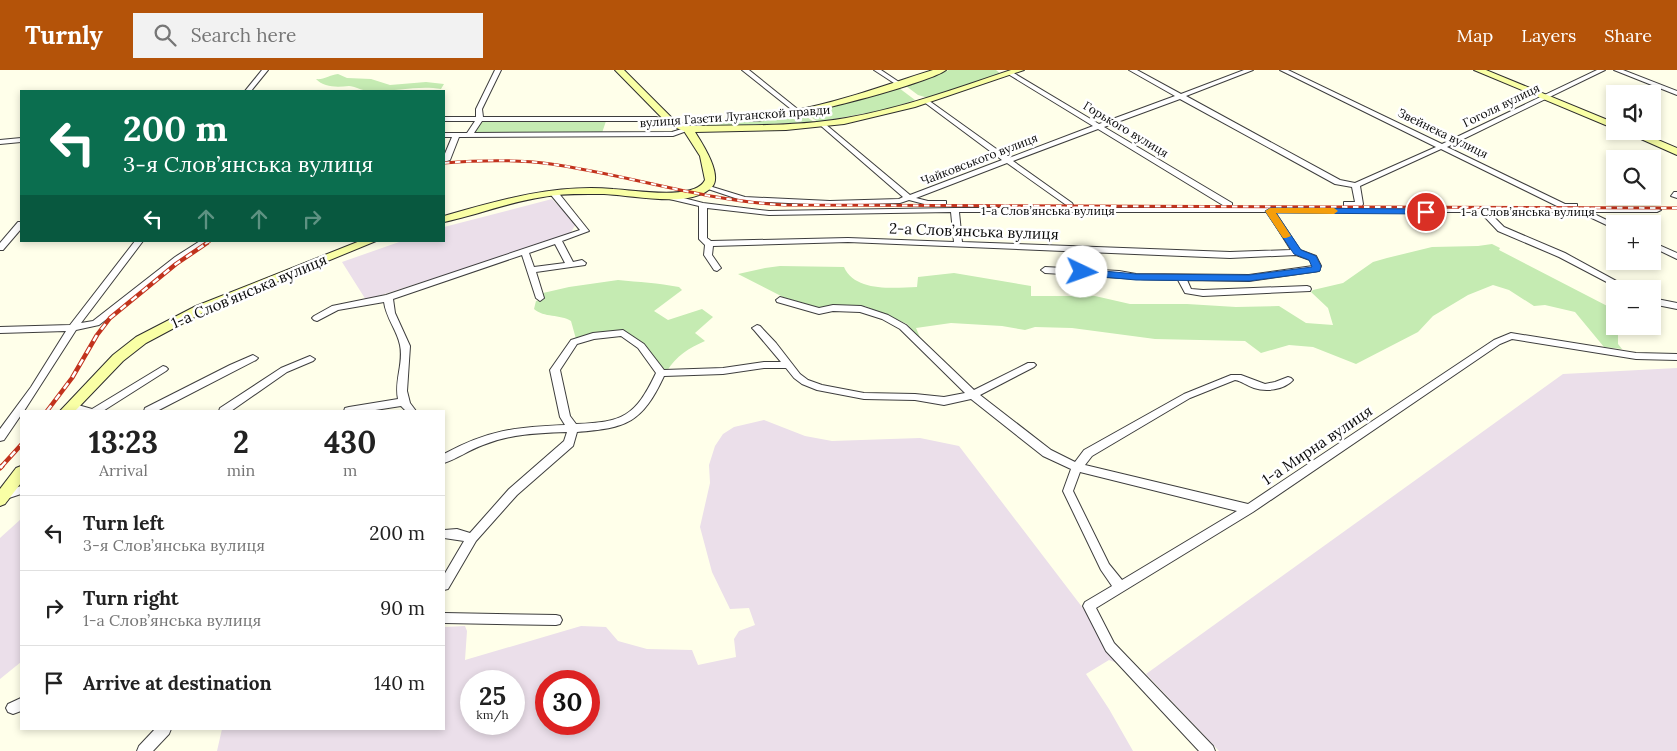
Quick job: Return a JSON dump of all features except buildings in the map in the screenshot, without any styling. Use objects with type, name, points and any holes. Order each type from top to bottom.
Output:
[{"type":"street","points":[[249,90],[265,70]]},
{"type":"street","points":[[469,135],[480,119],[480,109],[498,70]]},
{"type":"street","points":[[619,70],[672,123],[688,129],[705,156],[710,180],[706,187],[694,194],[668,196]]},
{"type":"street","points":[[745,70],[798,112]]},
{"type":"street","points":[[878,70],[899,84]]},
{"type":"street","name":"вулиця Газєти Луганской правди","points":[[445,119],[656,119],[672,123],[768,118],[798,112],[942,70]]},
{"type":"street","name":"вулиця Газєти Луганской правди","points":[[445,135],[673,134],[688,129],[822,124],[884,113],[1020,70]]},
{"type":"street","points":[[1132,70],[1338,182],[1356,185],[1359,204]]},
{"type":"street","name":"Чайковського вулиця","points":[[706,187],[744,199],[830,203],[900,201],[1250,70]]},
{"type":"street","name":"Звейнека вулиця","points":[[1283,70],[1564,206],[1594,206]]},
{"type":"street","points":[[1478,70],[1606,122]]},
{"type":"street","name":"Гоголя вулиця","points":[[1356,185],[1443,146],[1602,70]]},
{"type":"street","points":[[1617,70],[1677,93]]},
{"type":"street","name":"Горького вулиця","points":[[1010,73],[1230,205]]},
{"type":"street","points":[[926,101],[1069,205]]},
{"type":"street","points":[[822,124],[909,198],[928,203],[1564,206]]},
{"type":"street","points":[[445,160],[456,135]]},
{"type":"street","points":[[0,142],[20,140]]},
{"type":"street","points":[[1649,140],[1677,152]]},
{"type":"street","name":"1-а Слов’янська вулиця","points":[[445,219],[504,202],[554,193],[604,191],[668,196],[703,205],[769,213],[954,210],[1484,212],[1657,210]]},
{"type":"street","points":[[317,318],[335,308],[388,298],[585,231],[554,193]]},
{"type":"street","points":[[703,205],[703,239],[709,244],[708,255],[717,268]]},
{"type":"street","points":[[954,210],[958,244]]},
{"type":"street","points":[[1045,270],[1119,274],[1136,277],[1249,278],[1316,269],[1317,266],[1313,258],[1298,252],[1270,211]]},
{"type":"street","points":[[1580,211],[1606,223]]},
{"type":"street","points":[[1484,212],[1501,229],[1562,255],[1610,280]]},
{"type":"street","points":[[0,248],[20,225]]},
{"type":"street","name":"2-а Слов’янська вулиця","points":[[709,244],[848,240],[1230,255],[1298,252]]},
{"type":"street","points":[[558,241],[570,265]]},
{"type":"street","points":[[0,437],[34,389],[73,328],[138,242]]},
{"type":"street","points":[[0,330],[73,328],[96,323],[178,259],[204,242]]},
{"type":"street","name":"1-а Слов’янська вулиця","points":[[69,410],[118,358],[141,340],[200,309],[368,242]]},
{"type":"street","points":[[1661,248],[1677,256]]},
{"type":"street","points":[[525,252],[540,298]]},
{"type":"street","points":[[531,270],[582,264]]},
{"type":"street","points":[[1181,278],[1188,291],[1203,293],[1277,292],[1307,289]]},
{"type":"street","points":[[388,298],[388,308],[402,334],[406,351],[402,373],[403,402],[410,410]]},
{"type":"street","points":[[780,300],[818,311],[833,308],[861,309],[885,317],[903,327],[973,395],[1047,453],[1076,467],[1249,509]]},
{"type":"street","points":[[1661,302],[1677,306]]},
{"type":"street","points":[[757,328],[773,344],[787,365],[805,382],[820,388],[864,396],[915,397],[944,401],[973,395],[1031,365]]},
{"type":"street","points":[[445,583],[472,538],[513,492],[569,443],[572,428],[565,417],[555,370],[574,342],[593,336],[623,333],[641,346],[661,373]]},
{"type":"street","name":"1-а Мирна вулиця","points":[[1208,751],[1110,647],[1089,606],[1249,509],[1497,342],[1511,336],[1636,356],[1677,357]]},
{"type":"street","points":[[151,410],[253,358]]},
{"type":"street","points":[[225,410],[284,370],[310,359]]},
{"type":"street","points":[[661,373],[723,371],[764,365],[787,365]]},
{"type":"street","points":[[98,410],[163,369]]},
{"type":"street","points":[[445,458],[473,443],[492,436],[520,431],[607,426],[631,418],[649,397],[661,373]]},
{"type":"street","points":[[1120,587],[1105,567],[1068,491],[1076,467],[1088,453],[1199,390],[1234,377],[1265,387],[1277,385],[1288,380]]},
{"type":"street","points":[[355,410],[403,402]]},
{"type":"street","points":[[2,498],[20,473]]},
{"type":"street","points":[[2,498],[20,490]]},
{"type":"street","points":[[445,534],[457,534],[472,538]]},
{"type":"street","points":[[445,618],[556,620]]},
{"type":"street","points":[[144,751],[163,730]]},
{"type":"shaded area","points":[[552,199],[576,224],[569,235],[366,300],[342,262],[399,242],[445,242],[445,227]]},
{"type":"shaded area","points":[[1677,368],[1677,751],[1219,751],[1146,674],[1563,374]]},
{"type":"shaded area","points":[[764,420],[805,436],[832,441],[920,438],[959,446],[1092,620],[1117,663],[1109,660],[1086,674],[1133,751],[217,751],[222,730],[445,730],[445,627],[465,626],[467,631],[465,660],[581,626],[606,627],[618,641],[647,649],[692,650],[698,665],[736,657],[734,639],[739,631],[755,625],[749,608],[730,609],[712,572],[700,527],[710,483],[709,465],[715,446],[723,434],[734,427]]},
{"type":"shaded area","points":[[20,520],[20,663],[0,679],[0,538]]},
{"type":"green space","points":[[949,70],[996,70],[1001,74],[928,98],[918,95],[906,86],[909,82]]},
{"type":"green space","points":[[338,74],[347,78],[371,79],[390,85],[426,82],[444,84],[441,89],[364,90],[351,86],[336,87],[327,85],[316,79]]},
{"type":"green space","points":[[899,88],[915,100],[888,109],[818,122],[805,113]]},
{"type":"green space","points":[[801,113],[814,122],[705,127],[704,125],[706,123],[766,120]]},
{"type":"green space","points":[[482,120],[606,121],[602,133],[473,133]]},
{"type":"green space","points":[[1492,244],[1500,248],[1499,250],[1606,305],[1606,335],[1618,335],[1618,344],[1622,349],[1604,347],[1575,312],[1545,305],[1534,306],[1509,290],[1493,285],[1468,295],[1433,316],[1418,332],[1356,364],[1313,347],[1289,345],[1261,353],[1245,341],[1155,339],[1072,328],[1035,327],[1025,330],[1002,326],[951,323],[916,328],[922,342],[907,324],[865,306],[837,305],[820,308],[783,297],[738,274],[780,266],[844,267],[849,275],[866,285],[897,288],[917,287],[918,277],[954,273],[1031,286],[1031,296],[1095,296],[1130,304],[1187,304],[1236,307],[1279,306],[1306,323],[1333,325],[1328,308],[1311,292],[1313,290],[1343,283],[1373,262],[1387,258],[1432,247]]},
{"type":"green space","points":[[618,280],[679,287],[682,290],[654,311],[668,320],[702,309],[713,317],[695,333],[705,341],[683,353],[667,371],[663,370],[644,344],[624,330],[576,339],[571,321],[562,317],[542,314],[534,309],[536,301],[544,299],[543,293]]},
{"type":"railway","points":[[445,163],[498,160],[551,164],[609,174],[696,193],[754,203],[784,205],[1677,208]]},
{"type":"railway","points":[[48,410],[72,378],[97,335],[110,318],[176,264],[207,243]]},
{"type":"railway","points":[[1,467],[20,446]]},
{"type":"slow traffic","points":[[1286,236],[1270,211],[1334,211]]},
{"type":"route","points":[[1082,272],[1136,277],[1249,278],[1316,269],[1317,266],[1313,258],[1298,252],[1270,211],[1426,212]]}]
